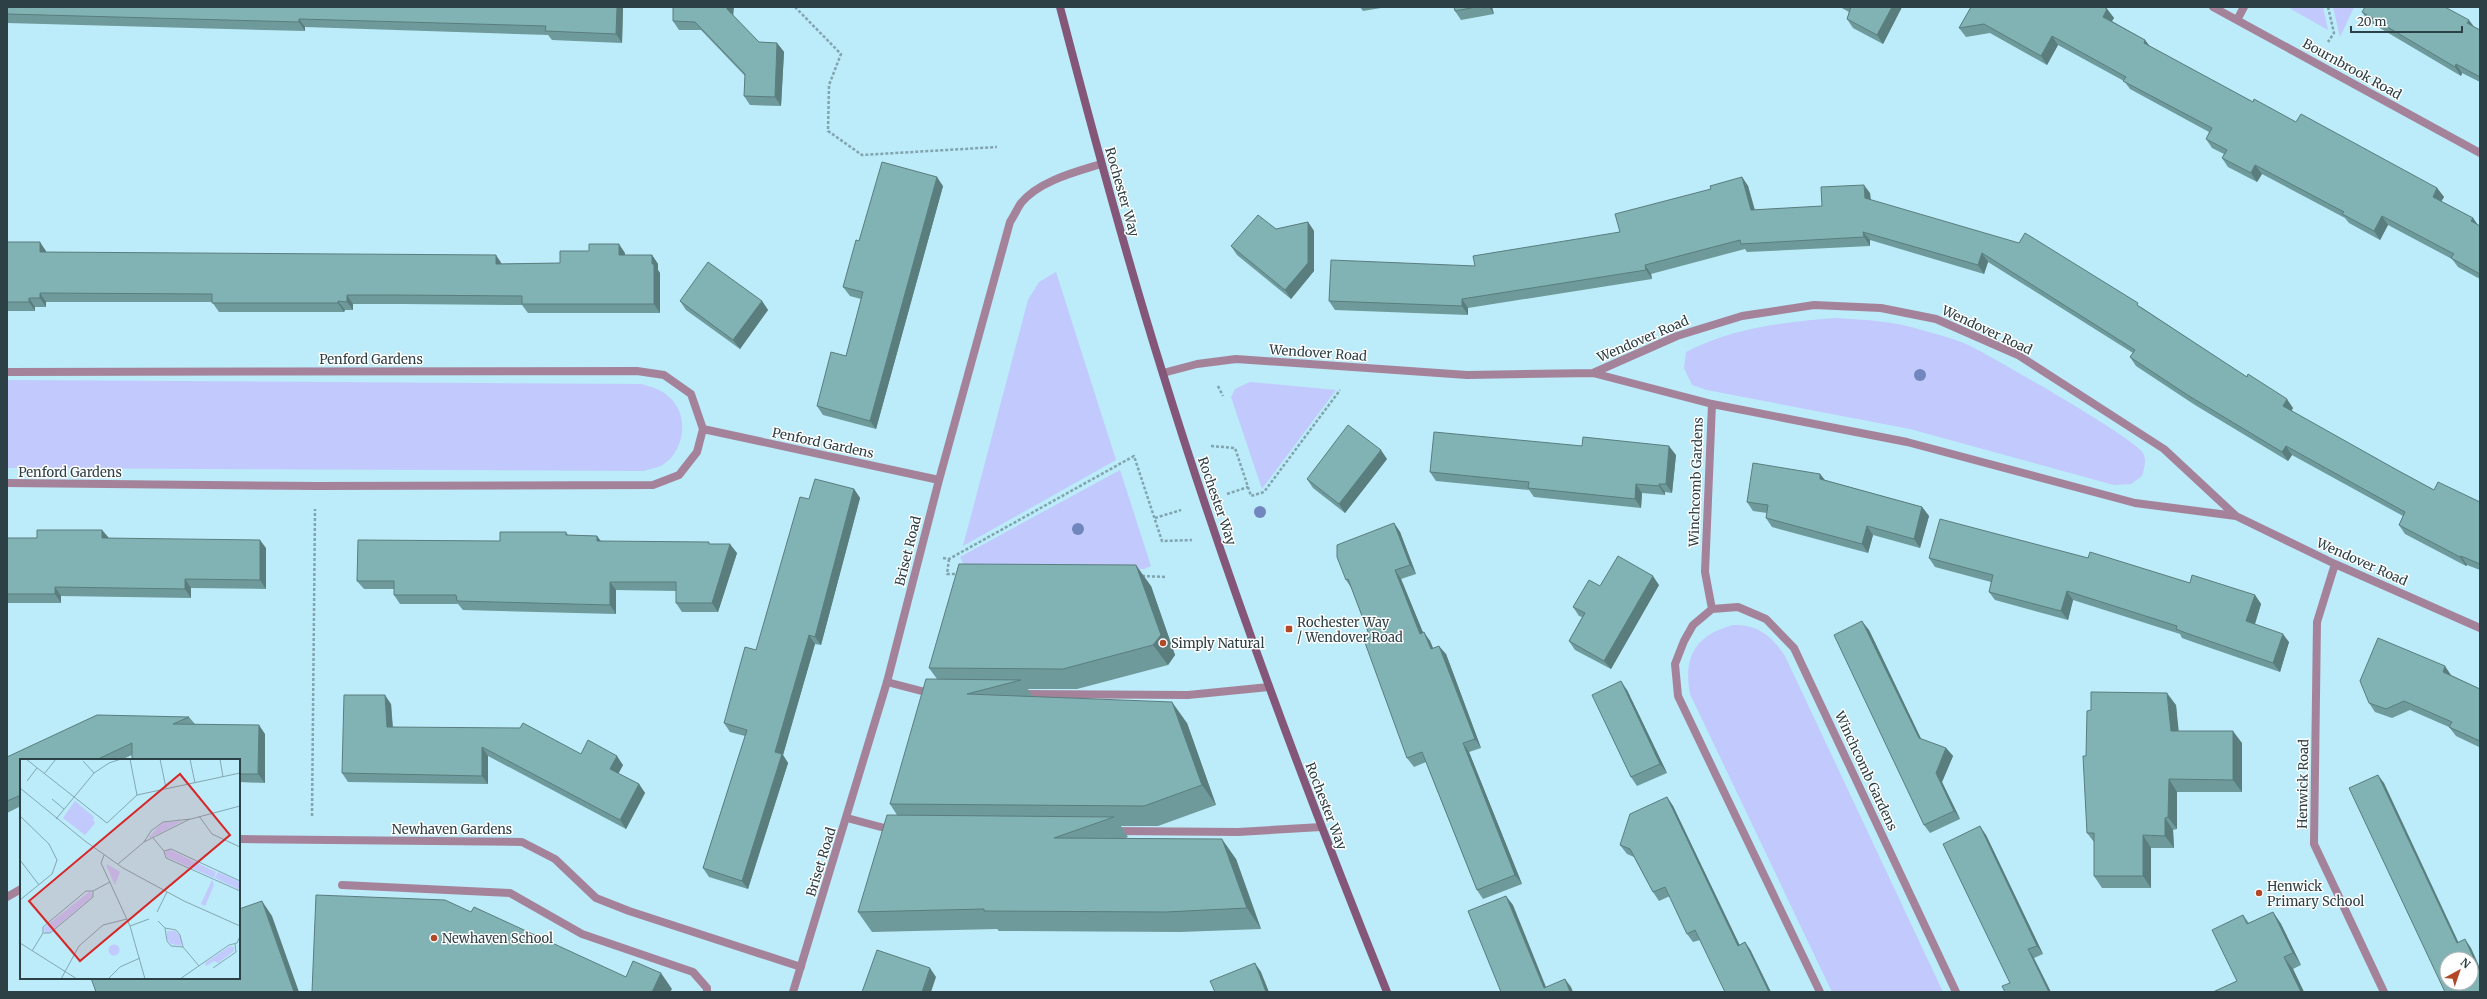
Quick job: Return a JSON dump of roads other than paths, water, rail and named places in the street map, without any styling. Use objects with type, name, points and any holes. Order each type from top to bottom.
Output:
[{"type":"street","name":"Rochester Way","points":[[1060,7],[1101,164],[1162,373],[1269,687],[1321,827],[1387,992]]},
{"type":"street","name":"Bournbrook Road","points":[[2213,7],[2480,153]]},
{"type":"street","points":[[2237,20],[2244,7]]},
{"type":"street","name":"Briset Road","points":[[793,992],[887,682],[918,558],[1010,222],[1022,203],[1037,190],[1068,175],[1101,164]]},
{"type":"street","name":"Wendover Road","points":[[1593,373],[1677,336],[1742,316],[1814,305],[1881,308],[1936,319],[2018,355],[2164,448],[2236,516],[2335,564],[2480,628]]},
{"type":"street","name":"Wendover Road","points":[[1162,373],[1197,364],[1236,359],[1467,375],[1593,373],[1712,404],[1907,442],[2135,503],[2236,516]]},
{"type":"street","name":"Penford Gardens","points":[[7,372],[637,371],[664,375],[691,394],[703,429],[697,452],[679,475],[653,485],[316,486],[7,484]]},
{"type":"street","name":"Winchcomb Gardens","points":[[1712,404],[1705,572],[1712,609],[1738,607],[1766,619],[1794,648],[1956,992]]},
{"type":"street","name":"Penford Gardens","points":[[703,429],[939,480]]},
{"type":"street","name":"Henwick Road","points":[[2335,564],[2317,622],[2314,844],[2384,992]]},
{"type":"street","points":[[1712,609],[1693,625],[1684,641],[1675,664],[1678,696],[1820,992]]},
{"type":"street","points":[[887,682],[928,694],[944,694]]},
{"type":"street","points":[[1015,694],[1188,695],[1269,687]]},
{"type":"street","points":[[847,818],[890,830],[898,830]]},
{"type":"street","points":[[1104,831],[1238,832],[1321,827]]},
{"type":"street","name":"Newhaven Gardens","points":[[240,839],[522,842],[555,859],[596,898],[629,911],[801,968]]},
{"type":"street","points":[[342,885],[510,893],[582,934],[693,972],[707,988],[707,992]]},
{"type":"street","points":[[7,897],[20,890]]},
{"type":"place","name":"Rochester Way / Wendover Road","points":[[1289,629]]},
{"type":"place","name":"Simply Natural","points":[[1163,643]]},
{"type":"place","name":"Henwick Primary School","points":[[2259,893]]},
{"type":"place","name":"Newhaven School","points":[[434,938]]}]
